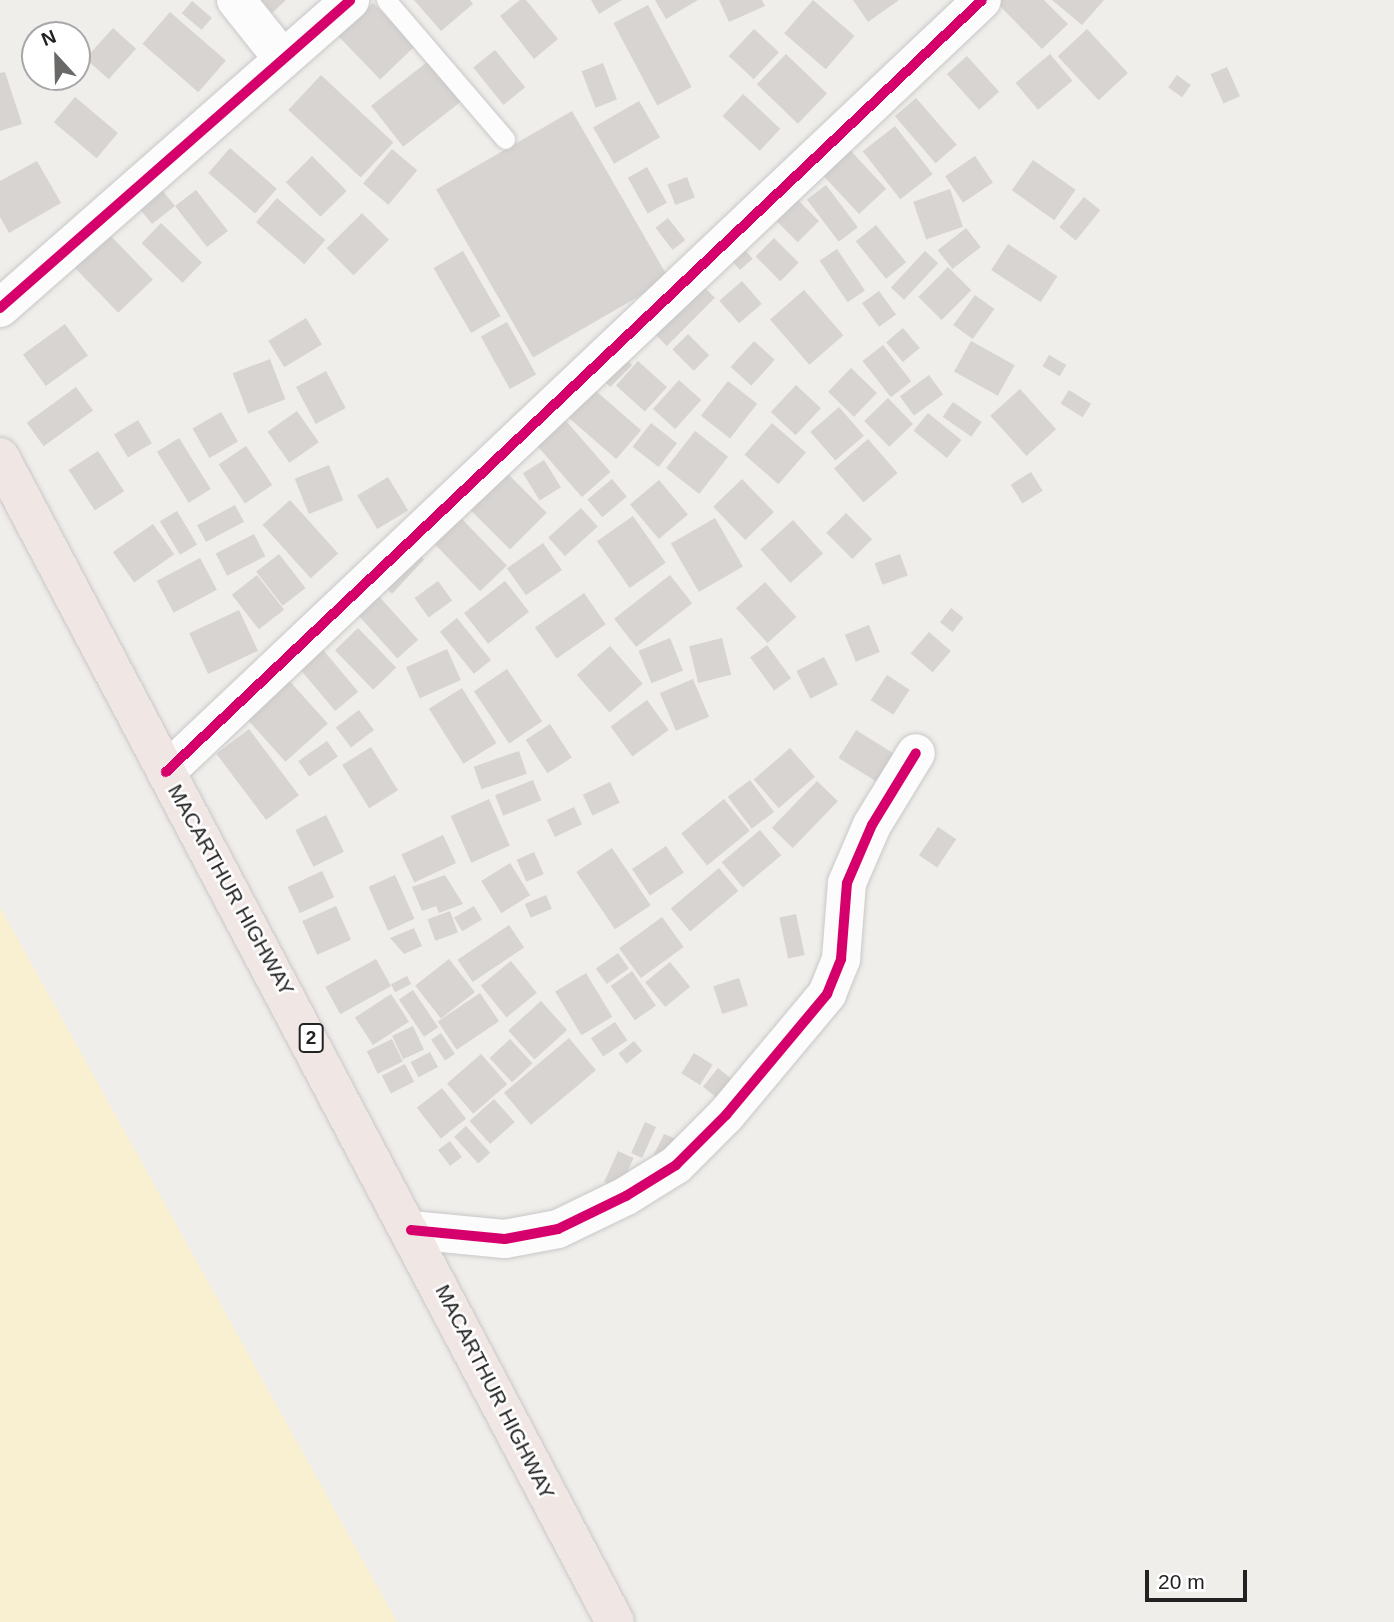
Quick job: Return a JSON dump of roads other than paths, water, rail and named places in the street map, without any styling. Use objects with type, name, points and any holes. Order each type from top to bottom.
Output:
[{"type":"highway","name":"MACARTHUR HIGHWAY","points":[[0,457],[411,1230],[615,1622]]},
{"type":"street","points":[[236,0],[284,58]]},
{"type":"street","points":[[0,308],[350,0]]},
{"type":"street","points":[[166,772],[982,0]]},
{"type":"street","points":[[411,1230],[505,1239],[558,1229],[626,1196],[676,1165],[726,1115],[827,994],[841,959],[847,883],[872,825],[916,753]]},
{"type":"lane","points":[[386,0],[505,139]]}]
